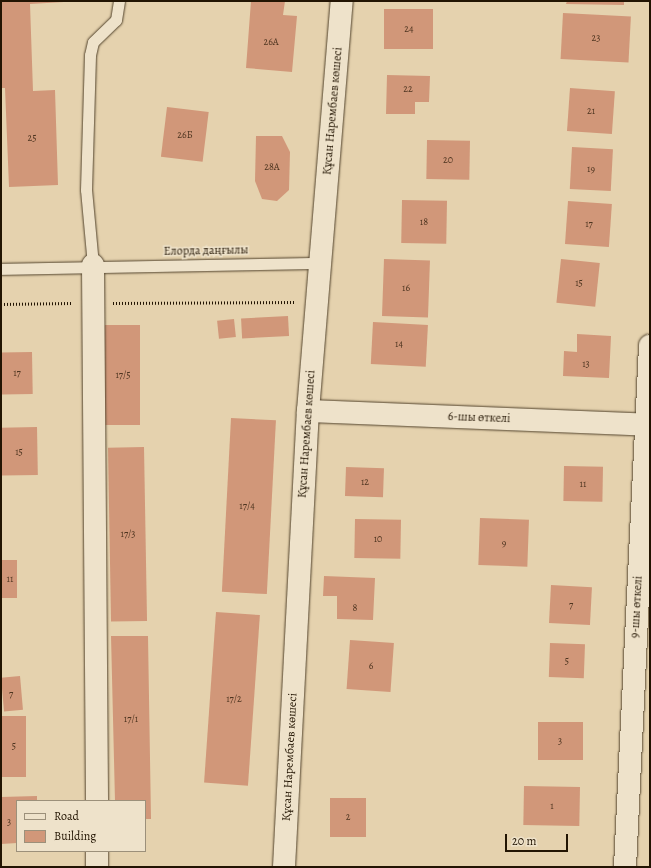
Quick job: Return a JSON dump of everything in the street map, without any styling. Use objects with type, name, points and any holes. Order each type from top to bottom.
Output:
[{"type":"street","name":"Құсан Нарембаев көшесі","points":[[284,867],[308,411],[342,1]]},
{"type":"street","points":[[93,266],[97,800]]},
{"type":"street","name":"9-шы өткелі","points":[[625,867],[648,425],[650,346]]},
{"type":"street","name":"6-шы өткелі","points":[[308,411],[648,425]]},
{"type":"street","points":[[97,852],[97,867]]},
{"type":"lane","points":[[93,266],[86,190],[90,55],[93,42],[116,20],[119,1]]},
{"type":"lane","name":"Елорда даңғылы","points":[[1,269],[93,266],[320,263]]},
{"type":"path","points":[[1,304],[317,302]]},
{"type":"building","points":[[1,1],[81,1],[30,4],[33,91],[55,90],[58,185],[9,187],[5,88],[1,88]]},
{"type":"building","points":[[251,1],[285,1],[283,15],[297,16],[292,72],[246,68]]},
{"type":"building","points":[[567,1],[624,1],[624,5],[566,4]]},
{"type":"building","points":[[384,9],[433,9],[433,49],[384,49]]},
{"type":"building","points":[[563,13],[631,17],[628,62],[561,59]]},
{"type":"building","points":[[387,75],[430,76],[429,102],[415,102],[415,114],[386,114]]},
{"type":"building","points":[[570,88],[615,91],[612,134],[567,131]]},
{"type":"building","points":[[167,107],[209,112],[203,162],[161,157]]},
{"type":"building","points":[[256,136],[282,136],[290,152],[289,190],[277,201],[262,199],[255,181]]},
{"type":"building","points":[[427,140],[470,141],[469,180],[426,179]]},
{"type":"building","points":[[572,147],[613,149],[611,191],[570,189]]},
{"type":"building","points":[[402,200],[447,201],[446,244],[401,243]]},
{"type":"building","points":[[568,201],[612,204],[609,247],[565,244]]},
{"type":"building","points":[[384,259],[430,261],[428,318],[382,316]]},
{"type":"building","points":[[561,259],[600,263],[595,307],[556,303]]},
{"type":"building","points":[[288,316],[289,336],[242,338],[241,318]]},
{"type":"building","points":[[234,319],[236,337],[219,339],[217,321]]},
{"type":"building","points":[[373,322],[428,325],[426,367],[371,364]]},
{"type":"building","points":[[104,325],[140,325],[140,425],[104,425]]},
{"type":"building","points":[[577,334],[611,336],[609,378],[563,376],[564,351],[577,352]]},
{"type":"building","points":[[32,352],[33,394],[2,395],[1,353]]},
{"type":"building","points":[[231,418],[276,420],[267,594],[222,592]]},
{"type":"building","points":[[37,427],[38,475],[2,476],[1,428]]},
{"type":"building","points":[[144,447],[147,621],[111,622],[108,448]]},
{"type":"building","points":[[564,466],[603,467],[602,502],[563,501]]},
{"type":"building","points":[[346,467],[384,468],[383,497],[345,496]]},
{"type":"building","points":[[480,518],[529,520],[527,567],[478,565]]},
{"type":"building","points":[[355,519],[401,520],[400,559],[354,558]]},
{"type":"building","points":[[1,560],[17,560],[17,598],[1,598]]},
{"type":"building","points":[[324,576],[375,578],[373,620],[337,619],[337,596],[323,596]]},
{"type":"building","points":[[551,585],[592,587],[590,625],[549,623]]},
{"type":"building","points":[[216,612],[260,615],[248,786],[204,783]]},
{"type":"building","points":[[111,636],[148,636],[151,819],[146,819],[146,800],[115,800]]},
{"type":"building","points":[[350,640],[394,643],[390,692],[347,689]]},
{"type":"building","points":[[550,643],[585,644],[584,678],[549,677]]},
{"type":"building","points":[[20,676],[23,710],[4,712],[1,678]]},
{"type":"building","points":[[1,716],[26,716],[26,777],[1,777]]},
{"type":"building","points":[[538,722],[583,722],[583,760],[538,760]]},
{"type":"building","points":[[524,786],[580,787],[579,826],[523,825]]},
{"type":"building","points":[[37,796],[37,800],[16,800],[16,843],[1,844],[1,797]]},
{"type":"building","points":[[330,798],[366,798],[366,837],[330,837]]}]
